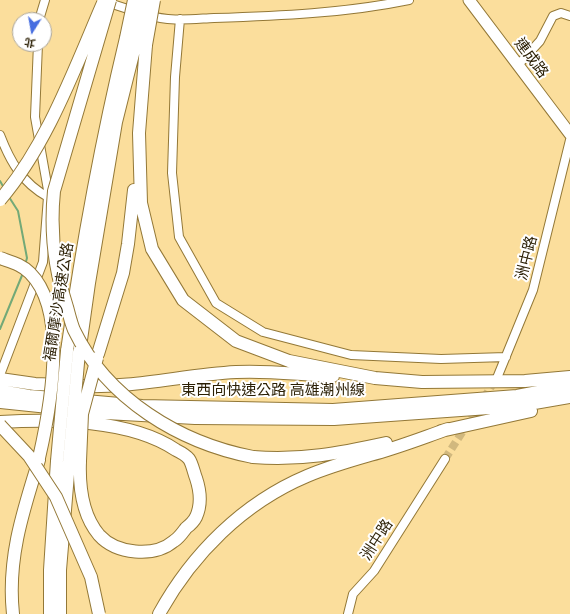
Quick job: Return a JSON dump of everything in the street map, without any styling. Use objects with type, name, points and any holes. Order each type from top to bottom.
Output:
[{"type":"highway","points":[[0,200],[17,180],[41,141],[104,0]]},
{"type":"highway","points":[[110,0],[54,191],[52,215],[53,235],[58,280],[74,329],[81,343],[99,368],[131,400],[156,419],[188,437],[224,450],[253,457],[280,459],[322,456],[570,403]]},
{"type":"highway","name":"福爾摩沙高速公路","points":[[134,0],[136,42]]},
{"type":"highway","name":"福爾摩沙高速公路","points":[[60,614],[60,570],[69,461],[77,280],[107,119],[136,42],[145,0]]},
{"type":"highway","points":[[154,0],[136,42],[141,203],[152,249],[183,300],[236,341],[289,362],[375,378]]},
{"type":"highway","points":[[0,422],[36,420],[90,424],[130,430],[164,442],[189,459],[200,489],[196,518],[174,542],[160,549],[140,551],[117,548],[100,536],[91,522],[81,498],[79,478],[69,461],[82,414],[88,388],[117,294],[128,244],[139,133]]},
{"type":"highway","points":[[0,258],[19,264],[30,273],[49,306],[53,344],[53,376],[46,428],[39,458],[16,536],[12,566],[12,614]]},
{"type":"highway","points":[[0,377],[35,384],[125,386],[155,380],[237,372],[375,378],[422,382],[525,381],[570,377]]},
{"type":"highway","name":"東西向快速公路 高雄潮州線","points":[[0,392],[142,406],[333,410],[518,396],[570,386]]},
{"type":"highway","name":"東西向快速公路 高雄潮州線","points":[[0,402],[106,413],[195,418],[334,419],[518,406],[570,397]]},
{"type":"highway","points":[[0,425],[29,456],[56,497],[91,577],[99,614]]},
{"type":"highway","points":[[159,614],[185,573],[208,545],[233,522],[266,498],[290,484],[322,470],[448,429]]},
{"type":"highway","name":"福爾摩沙高速公路","points":[[50,614],[50,570],[69,461]]},
{"type":"main road","name":"連成路","points":[[469,0],[570,134]]},
{"type":"street","points":[[41,12],[45,0]]},
{"type":"street","points":[[99,0],[162,20],[325,12],[409,0]]},
{"type":"street","points":[[518,65],[540,41],[553,16],[561,13],[570,16]]},
{"type":"street","points":[[180,19],[172,174],[179,237],[216,302],[263,332],[351,355],[441,359],[506,357]]},
{"type":"street","points":[[0,377],[43,262],[48,190],[35,117],[38,52]]},
{"type":"street","points":[[0,135],[16,171],[36,191],[48,197]]},
{"type":"street","name":"洲中路","points":[[497,378],[533,290],[570,140]]},
{"type":"street","name":"洲中路","points":[[348,614],[353,594],[374,571],[445,459]]},
{"type":"waterway","points":[[0,181],[4,188]]},
{"type":"waterway","points":[[9,197],[18,211],[27,258],[25,265]]},
{"type":"waterway","points":[[0,329],[23,273]]},
{"type":"tunnel","points":[[445,459],[496,379]]}]
